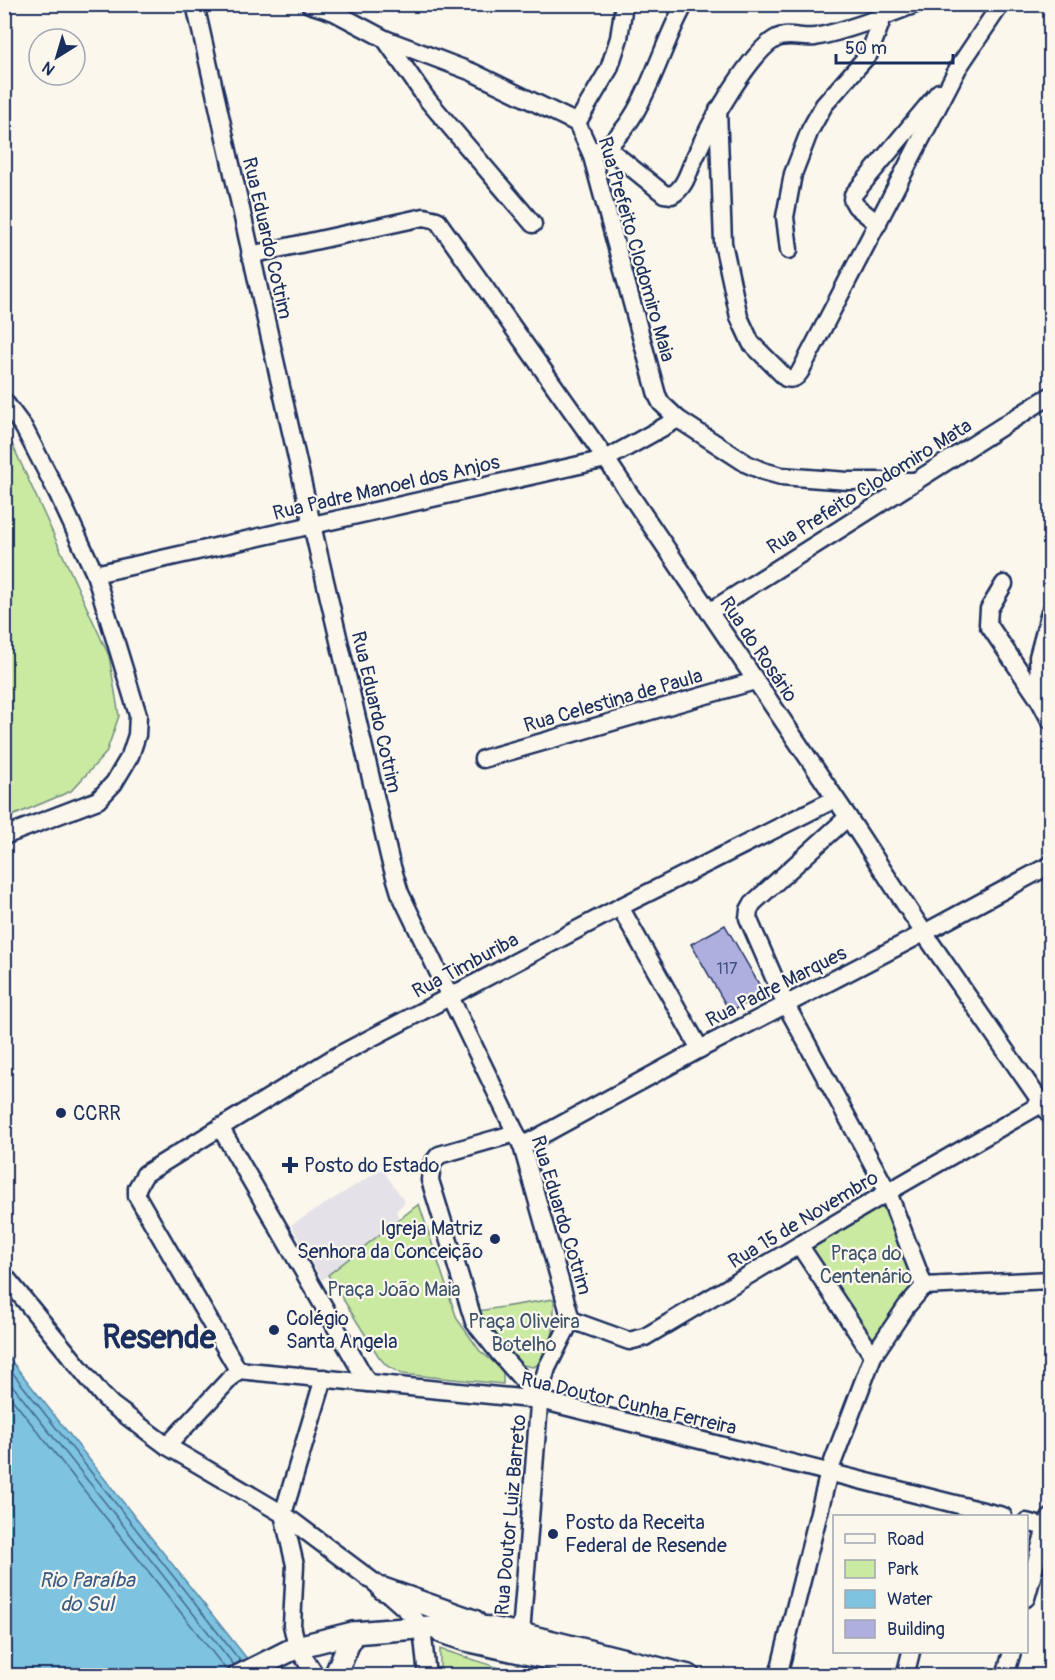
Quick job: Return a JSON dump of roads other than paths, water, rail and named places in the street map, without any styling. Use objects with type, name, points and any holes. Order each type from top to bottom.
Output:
[{"type":"main road","points":[[383,1589],[491,1628]]},
{"type":"main road","points":[[248,1670],[297,1647],[353,1634],[455,1625],[491,1628],[521,1634],[637,1672]]},
{"type":"main road","points":[[425,1628],[466,1640],[637,1672],[689,1676]]},
{"type":"main road","points":[[335,1676],[353,1634]]},
{"type":"street","name":"Rua Eduardo Cotrim","points":[[195,4],[250,255],[390,860],[400,893],[519,1140],[571,1320],[547,1368],[540,1400]]},
{"type":"street","name":"Rua Prefeito Clodomiro Maia","points":[[309,4],[334,12],[386,39],[472,72],[577,123],[599,150],[657,395],[661,403],[678,419],[747,464],[781,476],[848,481],[916,481]]},
{"type":"street","points":[[577,123],[609,69],[624,4]]},
{"type":"street","points":[[685,4],[675,21],[635,115],[616,139],[599,150],[664,194],[672,195],[684,184],[718,110],[758,55],[773,40],[783,36],[814,37],[916,4]]},
{"type":"street","points":[[878,224],[852,199],[857,189],[958,68],[1001,5]]},
{"type":"street","points":[[789,250],[785,217],[793,174],[810,130],[824,105],[864,63],[883,16]]},
{"type":"street","points":[[386,39],[426,98],[533,224]]},
{"type":"street","points":[[718,110],[723,243],[739,318],[745,333],[757,350],[786,378],[796,378],[958,68]]},
{"type":"street","name":"Rua do Rosário","points":[[250,255],[424,217],[432,217],[443,226],[606,459],[924,933],[1048,1105]]},
{"type":"street","name":"Rua Prefeito Clodomiro Mata","points":[[709,612],[1050,396]]},
{"type":"street","points":[[4,401],[24,428],[95,574],[138,715],[137,735],[130,756],[114,783],[98,800],[4,836]]},
{"type":"street","name":"Rua Padre Manoel dos Anjos","points":[[95,574],[606,459],[678,419]]},
{"type":"street","points":[[1004,584],[989,609],[988,624],[1040,701],[1050,720]]},
{"type":"street","points":[[1040,701],[1038,657],[1050,612]]},
{"type":"street","name":"Rua Celestina de Paula","points":[[483,759],[754,681]]},
{"type":"street","name":"Rua Timburiba","points":[[238,1370],[137,1196],[137,1188],[145,1174],[333,1058],[620,907],[835,799]]},
{"type":"street","points":[[848,817],[753,903],[748,918],[786,1005],[888,1192],[924,1286]]},
{"type":"street","name":"Rua Padre Marques","points":[[540,1400],[474,1322],[431,1188],[430,1172],[432,1164],[439,1155],[444,1152],[519,1140],[786,1005],[1050,865]]},
{"type":"street","points":[[620,907],[700,1048]]},
{"type":"street","name":"Rua 15 de Novembro","points":[[571,1320],[629,1341],[645,1337],[888,1192],[1048,1105]]},
{"type":"street","points":[[220,1127],[368,1383]]},
{"type":"street","points":[[800,1246],[873,1356]]},
{"type":"street","points":[[4,1275],[112,1405],[167,1446],[283,1514],[383,1589],[410,1613],[425,1628],[427,1676]]},
{"type":"street","points":[[777,1676],[829,1472],[873,1356],[906,1307],[924,1286],[1050,1280]]},
{"type":"street","points":[[167,1446],[238,1370]]},
{"type":"street","name":"Rua Doutor Cunha Ferreira","points":[[238,1370],[540,1400],[829,1472],[948,1510],[994,1515]]},
{"type":"street","points":[[316,1676],[297,1647],[292,1624],[295,1565],[283,1514],[324,1378]]},
{"type":"street","name":"Rua Doutor Luiz Barreto","points":[[521,1634],[540,1400]]},
{"type":"street","points":[[1028,1522],[1049,1524],[1028,1592]]},
{"type":"street","points":[[905,1676],[911,1653]]},
{"type":"street","points":[[1005,1676],[1012,1653]]},
{"type":"water","name":"Rio Paraíba do Sul","points":[[5,1353],[260,1675],[5,1675]]},
{"type":"place","name":"CCRR","points":[[61,1113]]},
{"type":"place","name":"Posto do Estado","points":[[290,1165]]},
{"type":"place","name":"Igreja Matriz Senhora da Conceição","points":[[495,1239]]},
{"type":"place","name":"Colégio Santa Angela","points":[[274,1330]]},
{"type":"place","name":"Posto da Receita Federal de Resende","points":[[553,1534]]},
{"type":"district","name":"Resende","points":[[159,1337]]},
{"type":"park label","name":"Praça do Centenário","points":[[866,1264]]},
{"type":"park label","name":"Praça João Maia","points":[[394,1289]]},
{"type":"park label","name":"Praça Oliveira Botelho","points":[[524,1332]]}]
